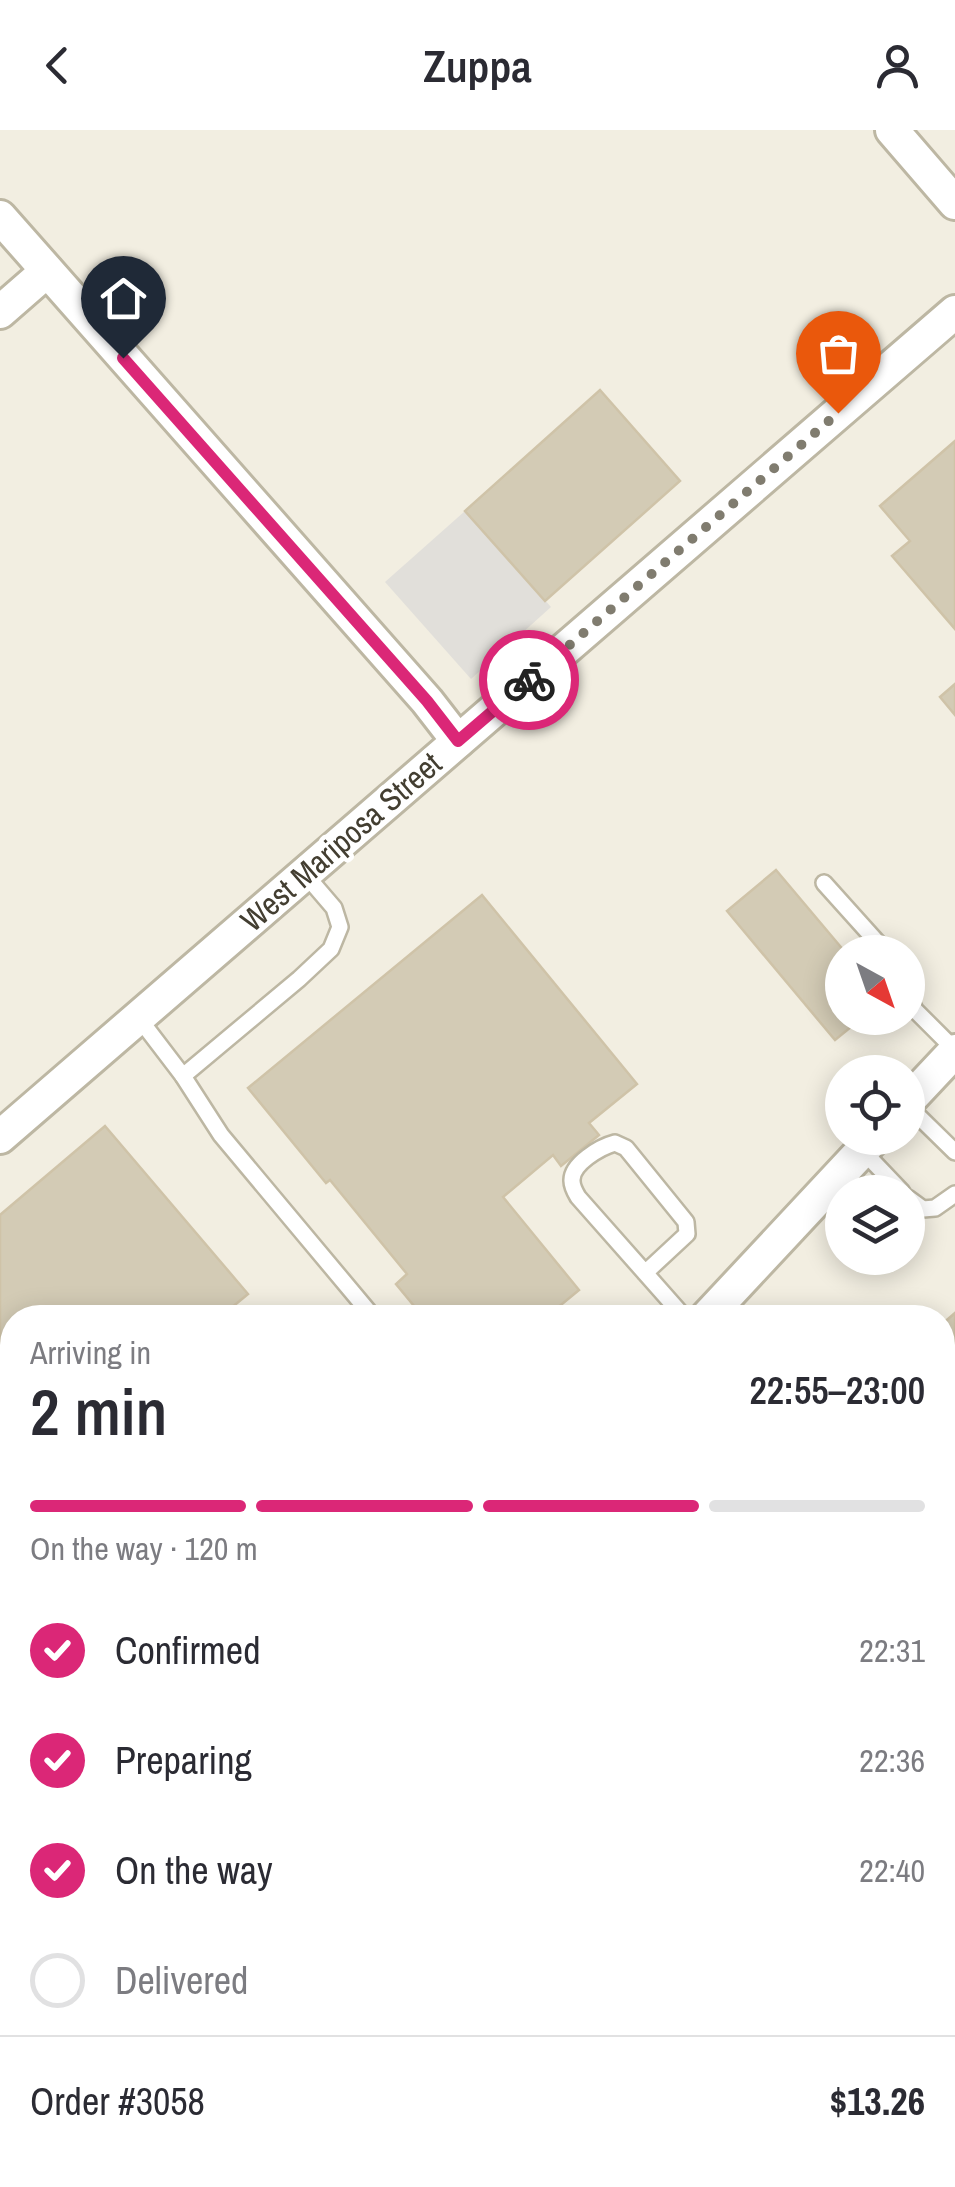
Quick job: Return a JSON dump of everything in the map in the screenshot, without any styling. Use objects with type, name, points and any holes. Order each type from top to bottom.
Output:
[{"type":"street","points":[[892,130],[955,203]]},
{"type":"street","points":[[0,217],[458,741]]},
{"type":"street","points":[[0,312],[48,272]]},
{"type":"street","name":"West Mariposa Street","points":[[0,1137],[955,312]]},
{"type":"street","points":[[925,1084],[955,1050]]},
{"type":"street","points":[[718,1305],[858,1155]]},
{"type":"lane","points":[[183,1076],[331,948],[340,928],[334,908],[304,873]]},
{"type":"lane","points":[[824,882],[871,935]]},
{"type":"lane","points":[[138,1018],[183,1076],[220,1135],[363,1305]]},
{"type":"lane","points":[[925,1021],[955,1050]]},
{"type":"lane","points":[[925,1121],[955,1152]]},
{"type":"lane","points":[[645,1273],[687,1234],[686,1222],[626,1148],[615,1142],[603,1146],[577,1168],[571,1176],[572,1186],[578,1197],[645,1273],[673,1305]]},
{"type":"lane","points":[[925,1210],[953,1198]]},
{"type":"shaded area","points":[[465,511],[551,607],[471,679],[385,582]]},
{"type":"building","points":[[600,390],[680,481],[545,601],[465,511]]},
{"type":"building","points":[[955,441],[955,629],[892,556],[910,541],[880,506]]},
{"type":"building","points":[[955,684],[955,715],[940,697]]},
{"type":"building","points":[[776,870],[831,935],[825,935],[825,1028],[727,911]]},
{"type":"building","points":[[482,895],[637,1084],[589,1123],[599,1135],[561,1166],[553,1155],[503,1197],[579,1290],[561,1305],[413,1305],[396,1284],[407,1274],[248,1088]]},
{"type":"building","points":[[105,1126],[248,1294],[235,1305],[0,1305],[0,1215]]},
{"type":"way so far","points":[[529,680],[838,413]]},
{"type":"route","points":[[123,358],[427,701],[458,741],[529,680]]}]
